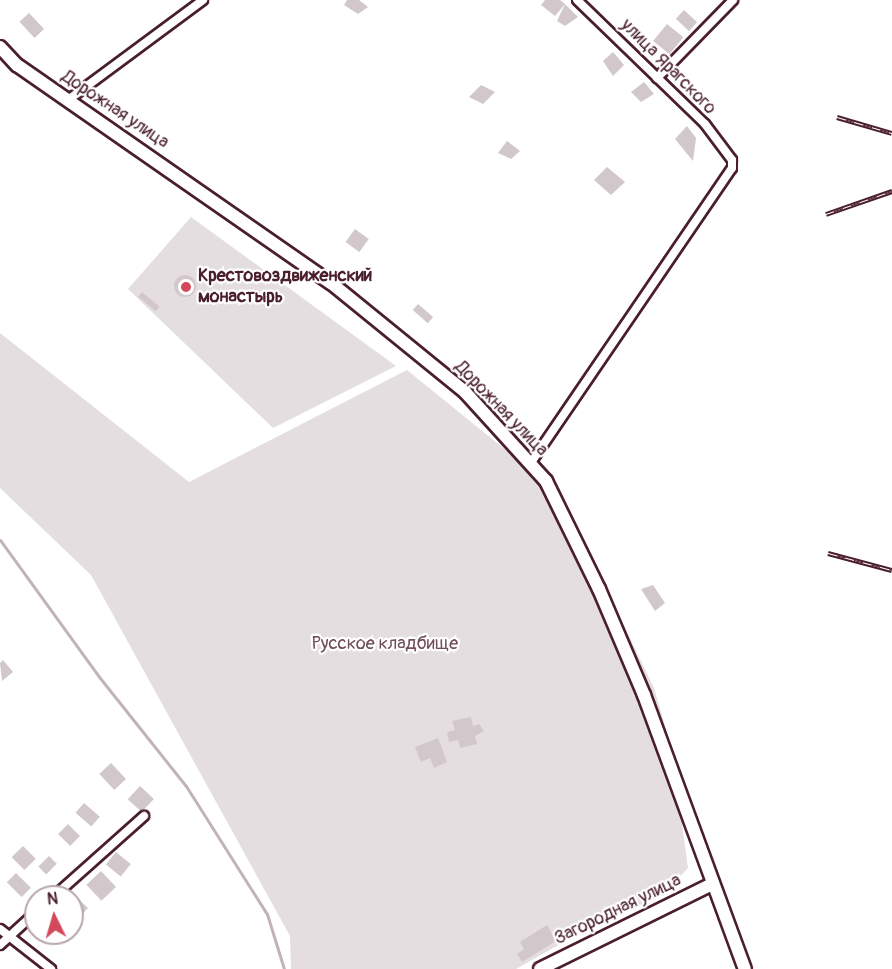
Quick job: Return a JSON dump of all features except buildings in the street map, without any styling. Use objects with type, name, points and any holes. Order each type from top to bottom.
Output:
[{"type":"street","points":[[68,100],[203,0]]},
{"type":"street","name":"улица Ярагского","points":[[530,464],[710,204],[732,168],[732,160],[705,124],[578,0]]},
{"type":"street","points":[[657,78],[733,0]]},
{"type":"street","name":"Дорожная улица","points":[[0,47],[17,65],[331,284],[465,392],[546,481],[599,589],[644,695],[745,969]]},
{"type":"street","points":[[66,885],[144,816]]},
{"type":"street","name":"Загородная улица","points":[[540,969],[712,884]]},
{"type":"street","points":[[0,945],[24,923]]},
{"type":"street","points":[[0,928],[51,969]]},
{"type":"green space","points":[[191,217],[396,366],[273,428],[128,289]]},
{"type":"green space","name":"Русское кладбище","points":[[0,333],[189,482],[407,370],[545,482],[582,539],[654,688],[672,750],[688,868],[664,894],[578,934],[516,969],[291,969],[290,936],[91,575],[0,488]]},
{"type":"waterway","points":[[0,540],[100,678],[186,786],[267,914],[284,969]]},
{"type":"railway","points":[[837,117],[892,133]]},
{"type":"railway","points":[[826,214],[892,191]]},
{"type":"railway","points":[[828,553],[892,570]]},
{"type":"place","name":"Крестовоздвиженский монастырь","points":[[186,287]]}]
